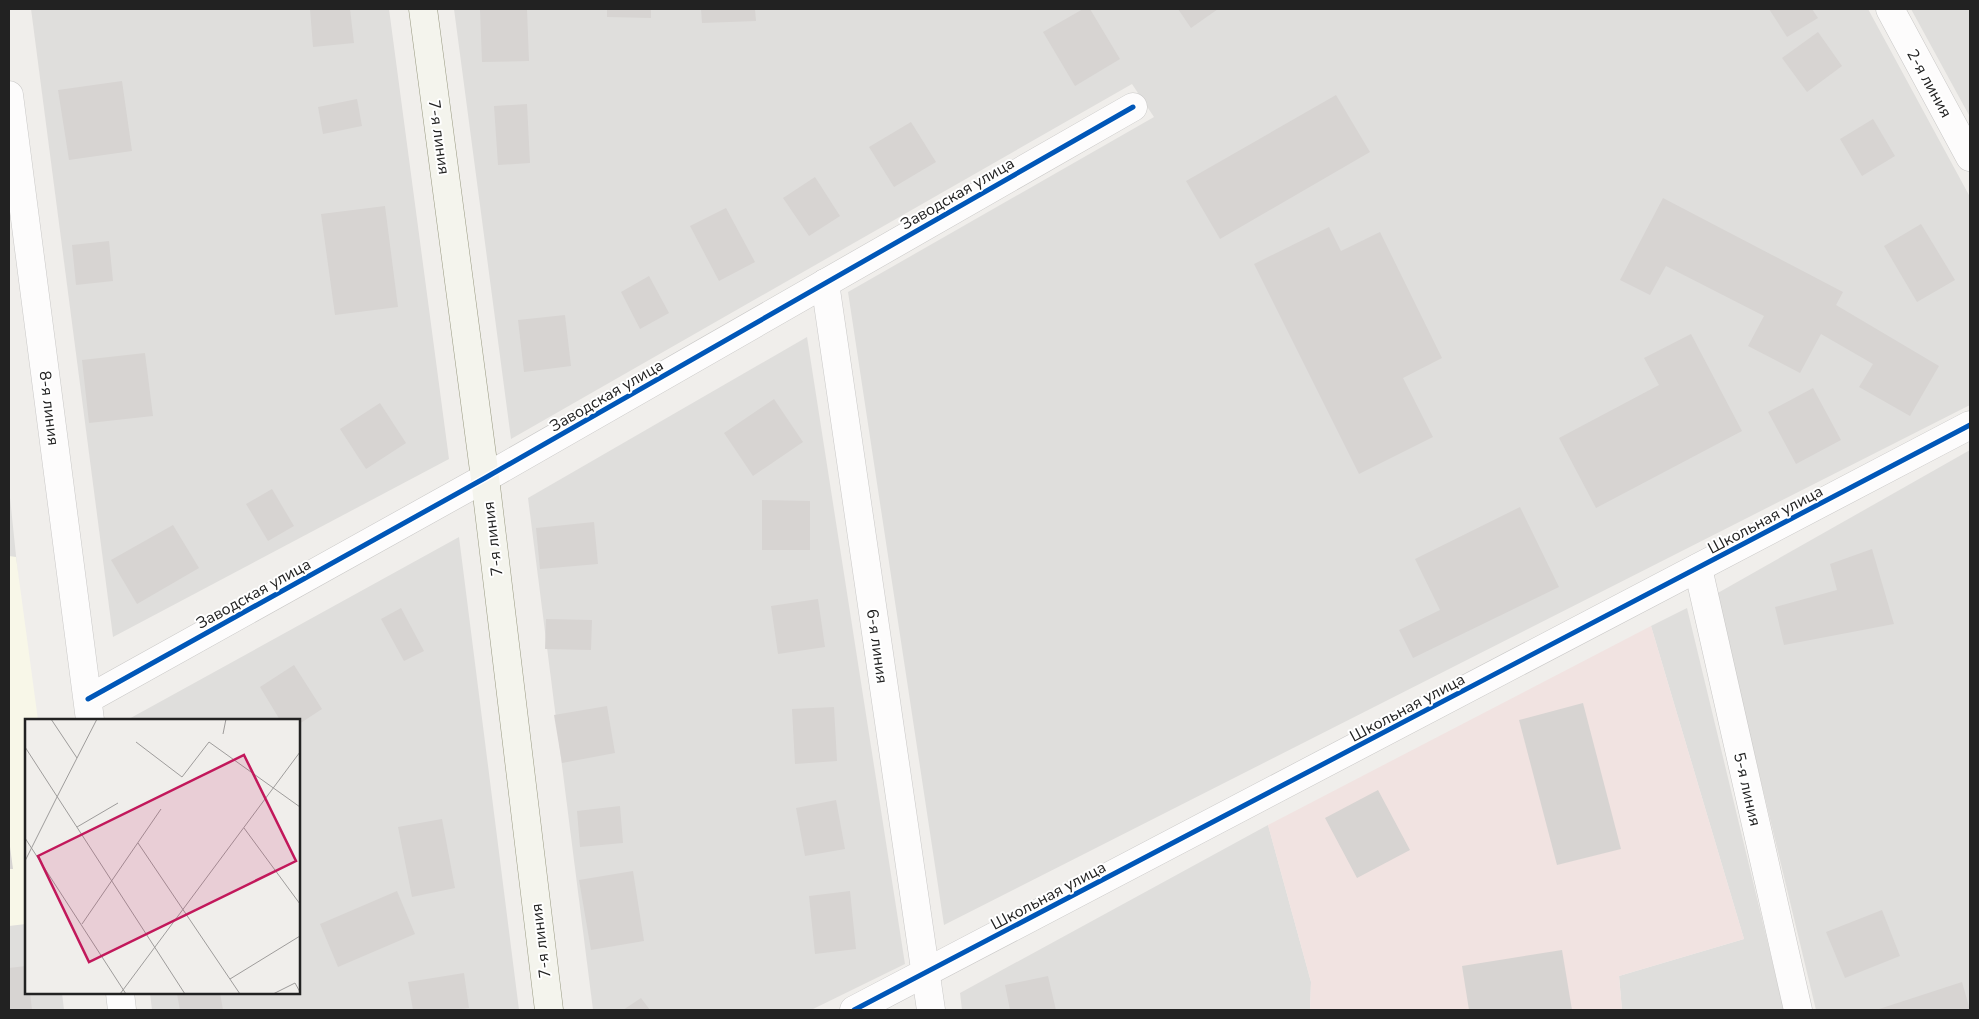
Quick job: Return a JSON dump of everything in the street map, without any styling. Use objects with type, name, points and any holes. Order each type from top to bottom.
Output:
[{"type":"main road","name":"7-я линия","points":[[423,9],[485,478],[549,1010]]},
{"type":"street","name":"2-я линия","points":[[1890,9],[1970,157]]},
{"type":"street","name":"8-я линия","points":[[9,95],[89,710]]},
{"type":"street","name":"Заводская улица","points":[[89,710],[485,478],[1133,107]]},
{"type":"street","name":"6-я линия","points":[[825,283],[932,1010]]},
{"type":"street","name":"Школьная улица","points":[[854,1010],[1970,424]]},
{"type":"street","name":"5-я линия","points":[[1698,568],[1798,1010]]},
{"type":"street","points":[[120,994],[122,1010]]},
{"type":"shaded area","points":[[31,9],[389,9],[449,459],[113,637]]},
{"type":"shaded area","points":[[454,9],[1868,9],[1970,197],[1970,405],[944,925],[848,292],[1154,117],[1132,84],[511,439]]},
{"type":"shaded area","points":[[1911,9],[1970,9],[1970,117]]},
{"type":"shaded area","points":[[807,337],[905,964],[811,1010],[593,1010],[528,498]]},
{"type":"shaded area","points":[[1970,450],[1970,1010],[1816,1010],[1716,594]]},
{"type":"shaded area","points":[[9,488],[33,719],[25,719],[25,994],[62,994],[64,1010],[9,1010]]},
{"type":"shaded area","points":[[459,537],[519,1010],[152,1010],[150,994],[300,994],[300,719],[129,719]]},
{"type":"shaded area","points":[[9,556],[16,557],[38,719],[25,719],[25,924],[9,926]]},
{"type":"shaded area","points":[[1687,608],[1784,1010],[1622,1010],[1619,976],[1744,939],[1651,626]]},
{"type":"shaded area","points":[[1651,626],[1744,939],[1619,976],[1622,1010],[1310,1010],[1311,982],[1268,825]]},
{"type":"shaded area","points":[[1268,825],[1311,982],[1310,1010],[962,1010],[960,993]]},
{"type":"building","points":[[310,9],[350,9],[354,43],[313,47]]},
{"type":"building","points":[[480,9],[527,9],[529,61],[482,62]]},
{"type":"building","points":[[607,9],[651,9],[651,18],[607,17]]},
{"type":"building","points":[[701,9],[755,9],[756,21],[702,23]]},
{"type":"building","points":[[1083,9],[1090,9],[1120,59],[1075,86],[1043,32]]},
{"type":"building","points":[[1178,9],[1218,9],[1191,28]]},
{"type":"building","points":[[1769,9],[1812,9],[1818,18],[1787,37]]},
{"type":"building","points":[[1818,32],[1842,66],[1807,92],[1782,58]]},
{"type":"building","points":[[122,81],[132,151],[69,160],[58,90]]},
{"type":"building","points":[[1336,95],[1370,152],[1220,239],[1186,181]]},
{"type":"building","points":[[357,99],[362,126],[323,134],[318,107]]},
{"type":"building","points":[[527,104],[530,163],[498,165],[494,106]]},
{"type":"building","points":[[1873,119],[1895,156],[1862,176],[1840,139]]},
{"type":"building","points":[[911,122],[936,162],[894,187],[869,147]]},
{"type":"building","points":[[815,177],[840,216],[809,236],[783,198]]},
{"type":"building","points":[[1663,198],[1843,292],[1836,305],[1939,366],[1910,416],[1859,387],[1873,364],[1821,334],[1800,373],[1748,346],[1764,316],[1666,266],[1650,295],[1620,280]]},
{"type":"building","points":[[385,206],[398,307],[335,315],[321,214]]},
{"type":"building","points":[[726,208],[755,262],[719,281],[690,226]]},
{"type":"building","points":[[1921,224],[1955,280],[1917,302],[1884,246]]},
{"type":"building","points":[[1329,227],[1341,251],[1380,232],[1442,358],[1403,378],[1433,437],[1359,474],[1254,264]]},
{"type":"building","points":[[109,241],[113,281],[76,285],[72,245]]},
{"type":"building","points":[[649,276],[669,313],[640,329],[621,292]]},
{"type":"building","points":[[565,315],[571,366],[524,372],[518,320]]},
{"type":"building","points":[[1691,334],[1742,431],[1596,508],[1559,438],[1659,385],[1644,358]]},
{"type":"building","points":[[145,353],[153,416],[89,423],[82,360]]},
{"type":"building","points":[[1813,388],[1841,440],[1796,464],[1768,412]]},
{"type":"building","points":[[774,399],[803,442],[753,476],[724,433]]},
{"type":"building","points":[[380,403],[406,443],[366,469],[340,429]]},
{"type":"building","points":[[272,489],[294,526],[268,541],[246,504]]},
{"type":"building","points":[[762,500],[810,501],[810,550],[762,550]]},
{"type":"building","points":[[1520,507],[1559,587],[1413,658],[1399,630],[1440,610],[1415,559]]},
{"type":"building","points":[[594,522],[598,564],[540,569],[536,528]]},
{"type":"building","points":[[173,525],[199,568],[137,604],[111,560]]},
{"type":"building","points":[[1872,549],[1894,624],[1784,645],[1775,607],[1837,590],[1830,564]]},
{"type":"building","points":[[818,599],[825,647],[778,654],[771,606]]},
{"type":"building","points":[[401,608],[424,651],[404,661],[381,619]]},
{"type":"building","points":[[546,619],[592,620],[591,650],[545,649]]},
{"type":"building","points":[[294,665],[322,709],[300,723],[300,719],[279,719],[260,687]]},
{"type":"building","points":[[1583,703],[1621,849],[1557,865],[1519,720]]},
{"type":"building","points":[[607,706],[615,753],[562,763],[554,715]]},
{"type":"building","points":[[834,707],[837,761],[795,764],[792,709]]},
{"type":"building","points":[[1378,790],[1410,850],[1357,878],[1325,818]]},
{"type":"building","points":[[836,800],[845,849],[805,856],[796,808]]},
{"type":"building","points":[[620,806],[623,843],[580,847],[577,811]]},
{"type":"building","points":[[442,819],[455,888],[412,897],[398,827]]},
{"type":"building","points":[[9,839],[13,869],[9,869]]},
{"type":"building","points":[[633,871],[644,941],[591,950],[579,880]]},
{"type":"building","points":[[397,891],[415,934],[338,967],[320,924]]},
{"type":"building","points":[[850,891],[856,949],[815,954],[809,896]]},
{"type":"building","points":[[1882,910],[1900,956],[1845,978],[1826,932]]},
{"type":"building","points":[[1562,950],[1572,1010],[1469,1010],[1462,966]]},
{"type":"building","points":[[25,966],[25,994],[30,994],[32,1010],[9,1010],[9,968]]},
{"type":"building","points":[[464,973],[469,1008],[413,1010],[408,982]]},
{"type":"building","points":[[1048,976],[1056,1010],[1010,1010],[1005,985]]},
{"type":"building","points":[[1962,982],[1970,1010],[1876,1010]]},
{"type":"building","points":[[177,994],[220,994],[223,1010],[180,1010]]},
{"type":"building","points":[[641,998],[650,1010],[623,1010]]},
{"type":"cycle path","points":[[88,699],[485,478],[1133,107]]},
{"type":"cycle path","points":[[854,1010],[1970,425]]}]
